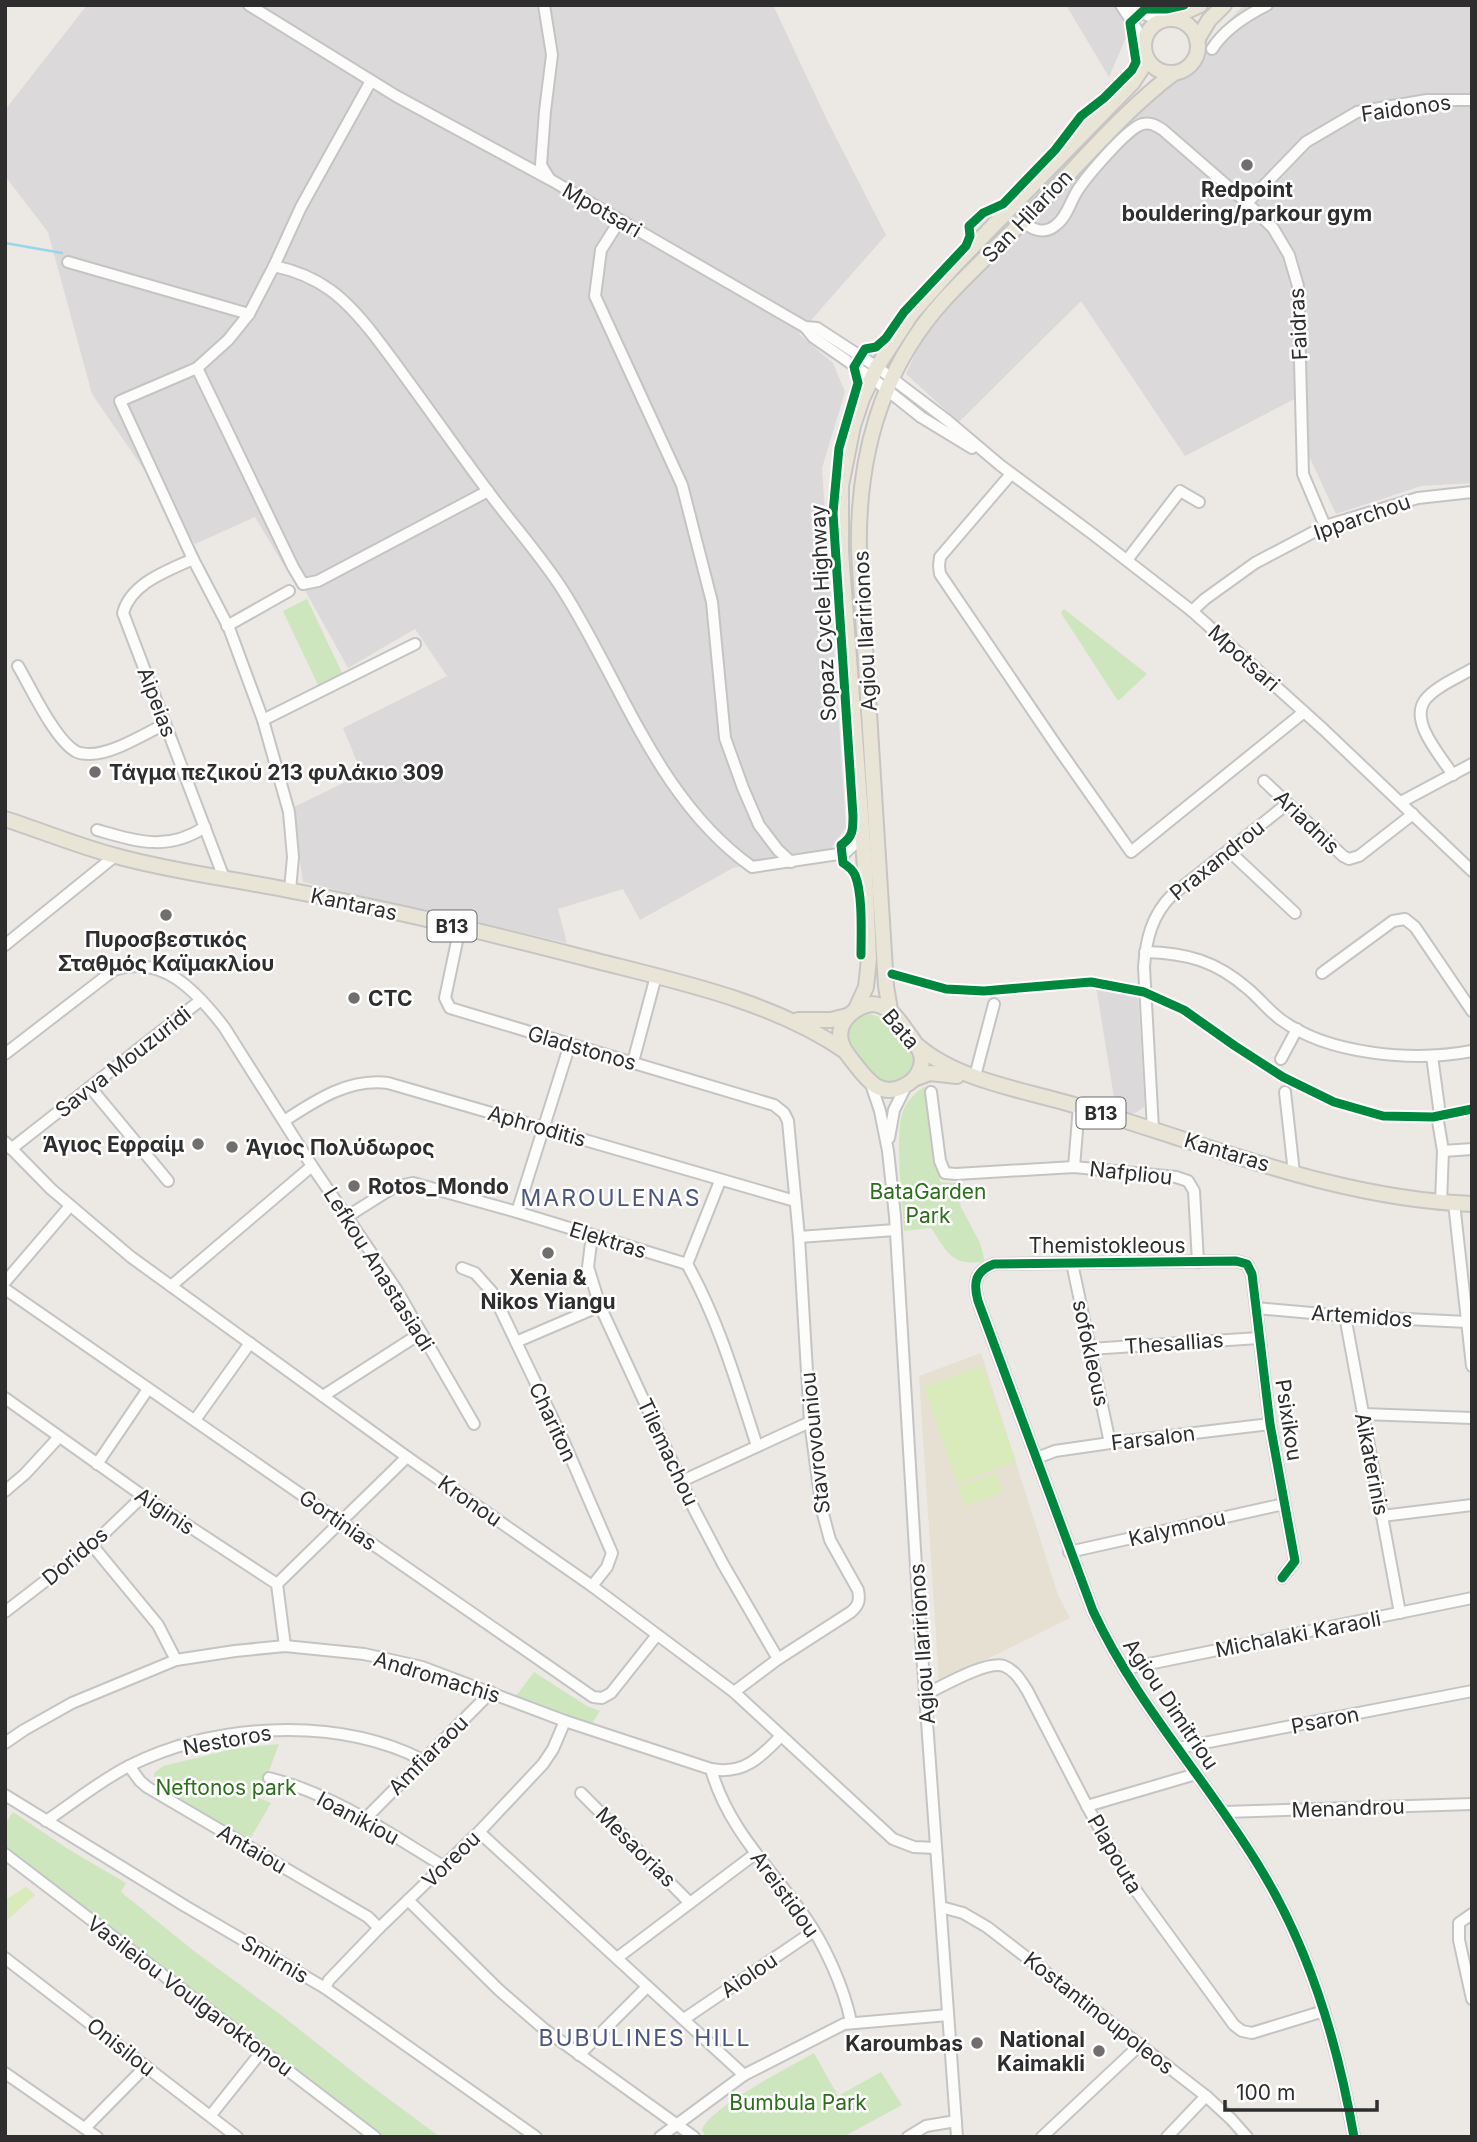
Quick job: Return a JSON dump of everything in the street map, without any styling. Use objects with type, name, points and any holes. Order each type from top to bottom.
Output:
[{"type":"main road","points":[[1166,20],[1179,20],[1187,24],[1197,40],[1193,62],[1174,73],[1157,69],[1145,51],[1149,30],[1155,24],[1200,5]]},
{"type":"main road","points":[[1197,40],[1205,26],[1224,5]]},
{"type":"main road","name":"Agiou Ilaririonos","points":[[852,1012],[866,987],[869,975],[865,867],[841,552],[841,486],[853,426],[874,373],[899,331],[931,291],[1124,92],[1138,76],[1145,51]]},
{"type":"main road","name":"San Hilarion","points":[[965,279],[1137,103],[1174,73]]},
{"type":"main road","name":"Agiou Ilaririonos","points":[[890,1010],[886,986],[858,517],[864,464],[890,384],[925,324],[965,279]]},
{"type":"main road","name":"Kantaras","points":[[5,819],[115,856],[499,935],[656,976],[783,1017],[807,1027],[845,1051]]},
{"type":"main road","name":"Bata","points":[[845,1051],[840,1035],[842,1025],[852,1012],[867,1004],[877,1004],[890,1010],[918,1046],[921,1065],[910,1082],[887,1090],[872,1084]]},
{"type":"main road","name":"Kantaras","points":[[783,1017],[821,1021],[852,1012]]},
{"type":"main road","name":"Kantaras","points":[[918,1046],[932,1058],[981,1078],[1294,1173],[1384,1194],[1472,1204]]},
{"type":"main road","name":"B13","points":[[845,1051],[872,1084]]},
{"type":"main road","name":"Kantaras","points":[[910,1082],[936,1073],[981,1078]]},
{"type":"street","name":"Mpotsari","points":[[249,5],[396,96],[551,180],[805,327],[817,328],[890,384],[921,417],[1000,465],[1192,611],[1401,802],[1472,871]]},
{"type":"street","points":[[544,5],[552,55],[541,164],[551,180]]},
{"type":"street","points":[[1121,5],[1136,28],[1145,51]]},
{"type":"street","points":[[1128,5],[1140,13],[1166,20]]},
{"type":"street","points":[[1212,49],[1250,14],[1267,5]]},
{"type":"street","points":[[290,890],[293,856],[289,811],[263,720],[227,625],[193,559],[120,401],[197,368],[221,347],[249,314],[301,207],[371,81]]},
{"type":"street","name":"Faidonos","points":[[1247,203],[1306,142],[1357,112],[1427,100],[1472,100]]},
{"type":"street","name":"Faidras","points":[[1023,222],[1033,230],[1053,228],[1061,221],[1083,181],[1131,130],[1147,123],[1163,131],[1273,228],[1289,255],[1298,286],[1303,474],[1325,526]]},
{"type":"street","points":[[620,220],[601,250],[595,296],[682,485],[712,601],[725,738],[760,825],[778,850],[791,862]]},
{"type":"street","points":[[68,262],[249,314]]},
{"type":"street","points":[[274,266],[299,272],[328,289],[353,309],[394,361],[563,590],[679,795],[735,855],[752,867],[791,862],[845,853],[862,837]]},
{"type":"street","points":[[197,368],[303,584],[318,581],[488,491]]},
{"type":"street","points":[[1011,474],[943,553],[939,561],[940,574],[1131,852],[1304,712]]},
{"type":"street","points":[[1127,560],[1180,491],[1199,502]]},
{"type":"street","name":"Ipparchou","points":[[1192,611],[1255,564],[1325,526],[1418,498],[1472,492]]},
{"type":"street","name":"Aipeias","points":[[193,559],[143,584],[126,603],[123,613],[224,878]]},
{"type":"street","points":[[227,625],[289,591]]},
{"type":"street","points":[[263,720],[415,643]]},
{"type":"street","points":[[18,666],[50,721],[63,740],[76,752],[91,754],[109,751],[166,724]]},
{"type":"street","points":[[1453,775],[1423,728],[1420,713],[1432,694],[1472,669]]},
{"type":"street","points":[[1401,802],[1472,764]]},
{"type":"street","name":"Ariadnis","points":[[1264,781],[1343,856],[1353,859],[1413,814]]},
{"type":"street","name":"Praxandrou","points":[[1153,1129],[1144,992],[1145,952],[1152,924],[1163,904],[1172,895],[1287,804]]},
{"type":"street","points":[[97,830],[153,843],[183,839],[205,827]]},
{"type":"street","points":[[1229,851],[1295,913]]},
{"type":"street","points":[[845,853],[865,867]]},
{"type":"street","points":[[5,945],[115,856]]},
{"type":"street","points":[[1322,973],[1393,921],[1405,919],[1415,927],[1472,1011]]},
{"type":"street","name":"Gladstonos","points":[[460,927],[445,998],[448,1006],[774,1105],[784,1113],[788,1121]]},
{"type":"street","points":[[1145,952],[1186,955],[1213,965],[1237,980],[1278,1018],[1297,1029],[1331,1042],[1375,1053],[1402,1056],[1433,1056],[1472,1051]]},
{"type":"street","name":"Lefkou Anastasiadi","points":[[5,1054],[106,974],[125,967],[145,966],[166,972],[181,981],[224,1027],[312,1166],[396,1289],[474,1424]]},
{"type":"street","points":[[633,1062],[656,976]]},
{"type":"street","name":"Savva Mouzuridi","points":[[8,1146],[90,1087],[201,1000]]},
{"type":"street","points":[[981,1078],[994,1003]]},
{"type":"street","points":[[1281,1059],[1297,1029]]},
{"type":"street","points":[[517,1212],[570,1044]]},
{"type":"street","points":[[1433,1056],[1448,1203],[1472,1366]]},
{"type":"street","name":"Aphroditis","points":[[284,1121],[332,1093],[354,1085],[372,1082],[398,1086],[795,1201]]},
{"type":"street","name":"Agiou Ilaririonos","points":[[888,1151],[894,1110],[910,1082]]},
{"type":"street","name":"Agiou Ilaririonos","points":[[872,1084],[888,1151],[895,1230],[957,2137]]},
{"type":"street","points":[[90,1087],[168,1181]]},
{"type":"street","name":"Nafpliou","points":[[931,1092],[940,1161],[946,1173],[1073,1167],[1176,1177],[1188,1181],[1194,1191],[1198,1262]]},
{"type":"street","points":[[1285,1092],[1294,1173]]},
{"type":"street","name":"Nafpliou","points":[[1073,1167],[1079,1106]]},
{"type":"street","name":"Stavrovouniou","points":[[734,1692],[778,1659],[851,1612],[859,1600],[858,1590],[825,1527],[810,1422],[799,1237],[788,1121]]},
{"type":"street","name":"Kronou","points":[[8,1146],[70,1206],[131,1257],[734,1692],[893,1839],[914,1847],[936,1849]]},
{"type":"street","points":[[1443,1151],[1472,1149]]},
{"type":"street","points":[[171,1286],[312,1166]]},
{"type":"street","points":[[720,1181],[687,1264],[717,1328],[757,1446]]},
{"type":"street","name":"Elektras","points":[[348,1216],[388,1190],[407,1183],[517,1212],[687,1264]]},
{"type":"street","points":[[5,1282],[70,1206]]},
{"type":"street","points":[[799,1237],[895,1230]]},
{"type":"street","name":"Tilemachou","points":[[592,1235],[588,1267],[600,1306],[723,1564],[778,1659]]},
{"type":"street","name":"Themistokleous","points":[[974,1282],[978,1274],[994,1264],[1240,1261],[1247,1264]]},
{"type":"street","name":"sofokleous","points":[[1072,1263],[1110,1443]]},
{"type":"street","name":"Psixikou","points":[[1247,1264],[1252,1274],[1270,1424],[1295,1561],[1282,1578]]},
{"type":"street","name":"Chariton","points":[[462,1268],[475,1273],[492,1292],[564,1442],[612,1553],[607,1567],[592,1587]]},
{"type":"street","name":"Agiou Dimitriou","points":[[974,1282],[978,1301],[1069,1552],[1098,1623],[1124,1669],[1224,1812],[1277,1897],[1295,1934],[1324,2011],[1354,2137]]},
{"type":"street","name":"Gortinias","points":[[5,1289],[593,1697],[602,1698],[611,1693],[657,1635]]},
{"type":"street","points":[[516,1342],[600,1306]]},
{"type":"street","name":"Artemidos","points":[[1256,1308],[1467,1322]]},
{"type":"street","name":"Aikaterinis","points":[[1345,1316],[1400,1613]]},
{"type":"street","points":[[323,1396],[421,1333]]},
{"type":"street","name":"Thesallias","points":[[1089,1349],[1259,1338]]},
{"type":"street","points":[[195,1420],[250,1343]]},
{"type":"street","points":[[97,1464],[148,1389]]},
{"type":"street","name":"Aiginis","points":[[5,1398],[143,1496],[277,1584]]},
{"type":"street","points":[[1363,1414],[1472,1418]]},
{"type":"street","points":[[682,1481],[810,1422]]},
{"type":"street","name":"Farsalon","points":[[1037,1458],[1055,1451],[1270,1424]]},
{"type":"street","points":[[5,1491],[60,1437]]},
{"type":"street","points":[[285,1646],[277,1584],[407,1457]]},
{"type":"street","name":"Doridos","points":[[5,1612],[92,1545],[143,1496]]},
{"type":"street","name":"Kalymnou","points":[[1069,1552],[1284,1504]]},
{"type":"street","points":[[1382,1516],[1472,1505]]},
{"type":"street","points":[[92,1545],[158,1625],[176,1660]]},
{"type":"street","name":"Michalaki Karaoli","points":[[1124,1669],[1472,1598]]},
{"type":"street","name":"Andromachis","points":[[5,1743],[72,1703],[176,1660],[235,1650],[285,1646],[325,1649],[422,1667],[565,1721],[711,1769],[727,1771],[747,1766],[760,1758],[781,1736]]},
{"type":"street","name":"Plapouta","points":[[926,1694],[988,1666],[999,1665],[1009,1669],[1027,1690],[1087,1806],[1143,1902],[1238,2028],[1247,2033],[1257,2032],[1324,2011]]},
{"type":"street","name":"Psaron","points":[[1178,1748],[1472,1691]]},
{"type":"street","name":"Amfiaraou","points":[[366,1818],[491,1692]]},
{"type":"street","name":"Voreou","points":[[325,1988],[329,1980],[379,1928],[479,1832],[543,1764],[556,1744],[565,1721]]},
{"type":"street","name":"Nestoros","points":[[46,1821],[129,1766],[207,1740],[277,1731],[314,1731],[369,1739],[423,1760]]},
{"type":"street","name":"Antaiou","points":[[129,1766],[147,1787],[368,1917],[379,1928]]},
{"type":"street","name":"Areistidou","points":[[711,1769],[724,1805],[755,1854],[804,1914],[814,1931],[843,1994],[851,2022]]},
{"type":"street","points":[[1087,1806],[1196,1774]]},
{"type":"street","name":"Ioanikiou","points":[[269,1779],[336,1802],[443,1866]]},
{"type":"street","name":"Mesaorias","points":[[581,1793],[690,1903]]},
{"type":"street","name":"Smirnis","points":[[7,1801],[46,1821],[325,1988],[536,2137]]},
{"type":"street","name":"Menandrou","points":[[1224,1812],[1472,1804]]},
{"type":"street","points":[[479,1832],[744,2075]]},
{"type":"street","name":"Vasileiou Voulgaroktonou","points":[[5,1854],[375,2137]]},
{"type":"street","points":[[617,1958],[755,1854]]},
{"type":"street","points":[[408,1900],[499,1990],[544,2029],[694,2137]]},
{"type":"street","name":"Kostantinoupoleos","points":[[940,1907],[963,1913],[987,1927],[1206,2096],[1247,2137]]},
{"type":"street","points":[[1472,1914],[1459,1923],[1459,1940],[1472,1999]]},
{"type":"street","name":"Aiolou","points":[[684,2019],[814,1931]]},
{"type":"street","name":"Onisilou","points":[[5,1958],[237,2137]]},
{"type":"street","points":[[579,2055],[647,1987]]},
{"type":"street","points":[[660,2137],[744,2075],[837,2027],[851,2022],[948,2015]]},
{"type":"street","points":[[1042,2137],[1141,2044]]},
{"type":"street","points":[[211,2115],[262,2051]]},
{"type":"street","points":[[85,2128],[146,2066]]},
{"type":"street","points":[[5,2073],[97,2137]]},
{"type":"street","points":[[1167,2137],[1206,2096]]},
{"type":"street","points":[[908,2137],[926,2126],[956,2121]]},
{"type":"shaded area","points":[[87,5],[773,5],[828,122],[886,235],[799,334],[833,363],[845,392],[822,468],[846,827],[829,852],[733,868],[640,920],[623,889],[558,909],[567,943],[303,882],[292,808],[362,774],[343,728],[447,676],[415,629],[348,668],[306,592],[290,576],[255,517],[195,544],[92,394],[48,232],[5,176],[5,110]]},
{"type":"shaded area","points":[[1066,5],[1140,5],[1109,77]]},
{"type":"shaded area","points":[[1244,5],[1472,5],[1472,483],[1421,486],[1336,514],[1308,454],[1306,393],[1185,456],[1081,301],[959,422],[906,374],[927,328]]},
{"type":"shaded area","points":[[1096,986],[1116,988],[1138,995],[1144,1107],[1131,1114],[1116,1110]]},
{"type":"shaded area","points":[[981,1353],[1058,1595],[1070,1618],[939,1683],[919,1376]]},
{"type":"green space","points":[[307,599],[343,675],[319,687],[283,611]]},
{"type":"green space","points":[[1064,609],[1147,674],[1118,701],[1061,613]]},
{"type":"green space","points":[[870,1014],[886,1019],[914,1054],[913,1070],[902,1083],[885,1084],[879,1081],[854,1050],[849,1028],[859,1017]]},
{"type":"green space","name":"BataGarden Park","points":[[927,1087],[940,1182],[957,1183],[961,1207],[980,1243],[985,1262],[957,1260],[931,1228],[904,1231],[900,1122],[907,1104]]},
{"type":"green space","points":[[982,1366],[1016,1461],[957,1483],[924,1387]]},
{"type":"green space","points":[[996,1473],[1003,1492],[965,1506],[958,1486]]},
{"type":"green space","points":[[534,1672],[587,1706],[600,1711],[591,1725],[516,1696]]},
{"type":"green space","name":"Neftonos park","points":[[279,1744],[259,1798],[271,1803],[249,1841],[155,1786],[154,1773],[163,1766],[233,1749]]},
{"type":"green space","points":[[13,1812],[126,1883],[121,1892],[194,1951],[440,2137],[383,2137],[5,1850],[5,1824]]},
{"type":"green space","points":[[26,1887],[35,1895],[5,1922],[5,1900]]},
{"type":"green space","name":"Bumbula Park","points":[[814,2053],[838,2096],[881,2072],[902,2105],[843,2137],[706,2137],[702,2130],[707,2121],[719,2111],[752,2088]]},
{"type":"waterway","points":[[5,243],[62,253]]},
{"type":"cycle path","name":"Sopaz Cycle Highway","points":[[861,955],[858,883],[850,868],[843,863],[841,845],[852,833],[853,816],[833,513],[839,448],[858,383],[854,367],[865,349],[876,347],[886,338],[904,312],[966,246],[970,236],[969,226],[983,213],[1003,204],[1055,150],[1081,116],[1132,70],[1136,62],[1130,23],[1145,9],[1166,9],[1184,5]]},
{"type":"cycle path","points":[[892,974],[946,989],[984,991],[1091,982],[1144,992],[1184,1010],[1283,1077],[1334,1102],[1383,1116],[1433,1117],[1472,1109]]},
{"type":"cycle path","points":[[1282,1578],[1295,1561],[1270,1424],[1252,1274],[1247,1264],[1236,1261],[994,1264],[983,1270],[976,1283],[978,1301],[1093,1611],[1111,1646],[1152,1712],[1220,1807],[1280,1904],[1309,1967],[1331,2034],[1354,2137]]},
{"type":"place","name":"Redpoint bouldering/parkour gym","points":[[1247,165]]},
{"type":"place","name":"Τάγμα πεζικού 213 φυλάκιο 309","points":[[95,772]]},
{"type":"place","name":"Πυροσβεστικός Σταθμός Καϊμακλίου","points":[[166,915]]},
{"type":"place","name":"CTC","points":[[354,998]]},
{"type":"place","name":"Άγιος Εφραίμ","points":[[198,1144]]},
{"type":"place","name":"Άγιος Πολύδωρος","points":[[232,1147]]},
{"type":"place","name":"Rotos_Mondo","points":[[354,1186]]},
{"type":"place","name":"Xenia & Nikos Yiangu","points":[[548,1253]]},
{"type":"place","name":"Karoumbas","points":[[977,2043]]},
{"type":"place","name":"National Kaimakli","points":[[1099,2051]]},
{"type":"district","name":"MAROULENAS","points":[[611,1198]]},
{"type":"district","name":"BUBULINES HILL","points":[[645,2038]]}]
